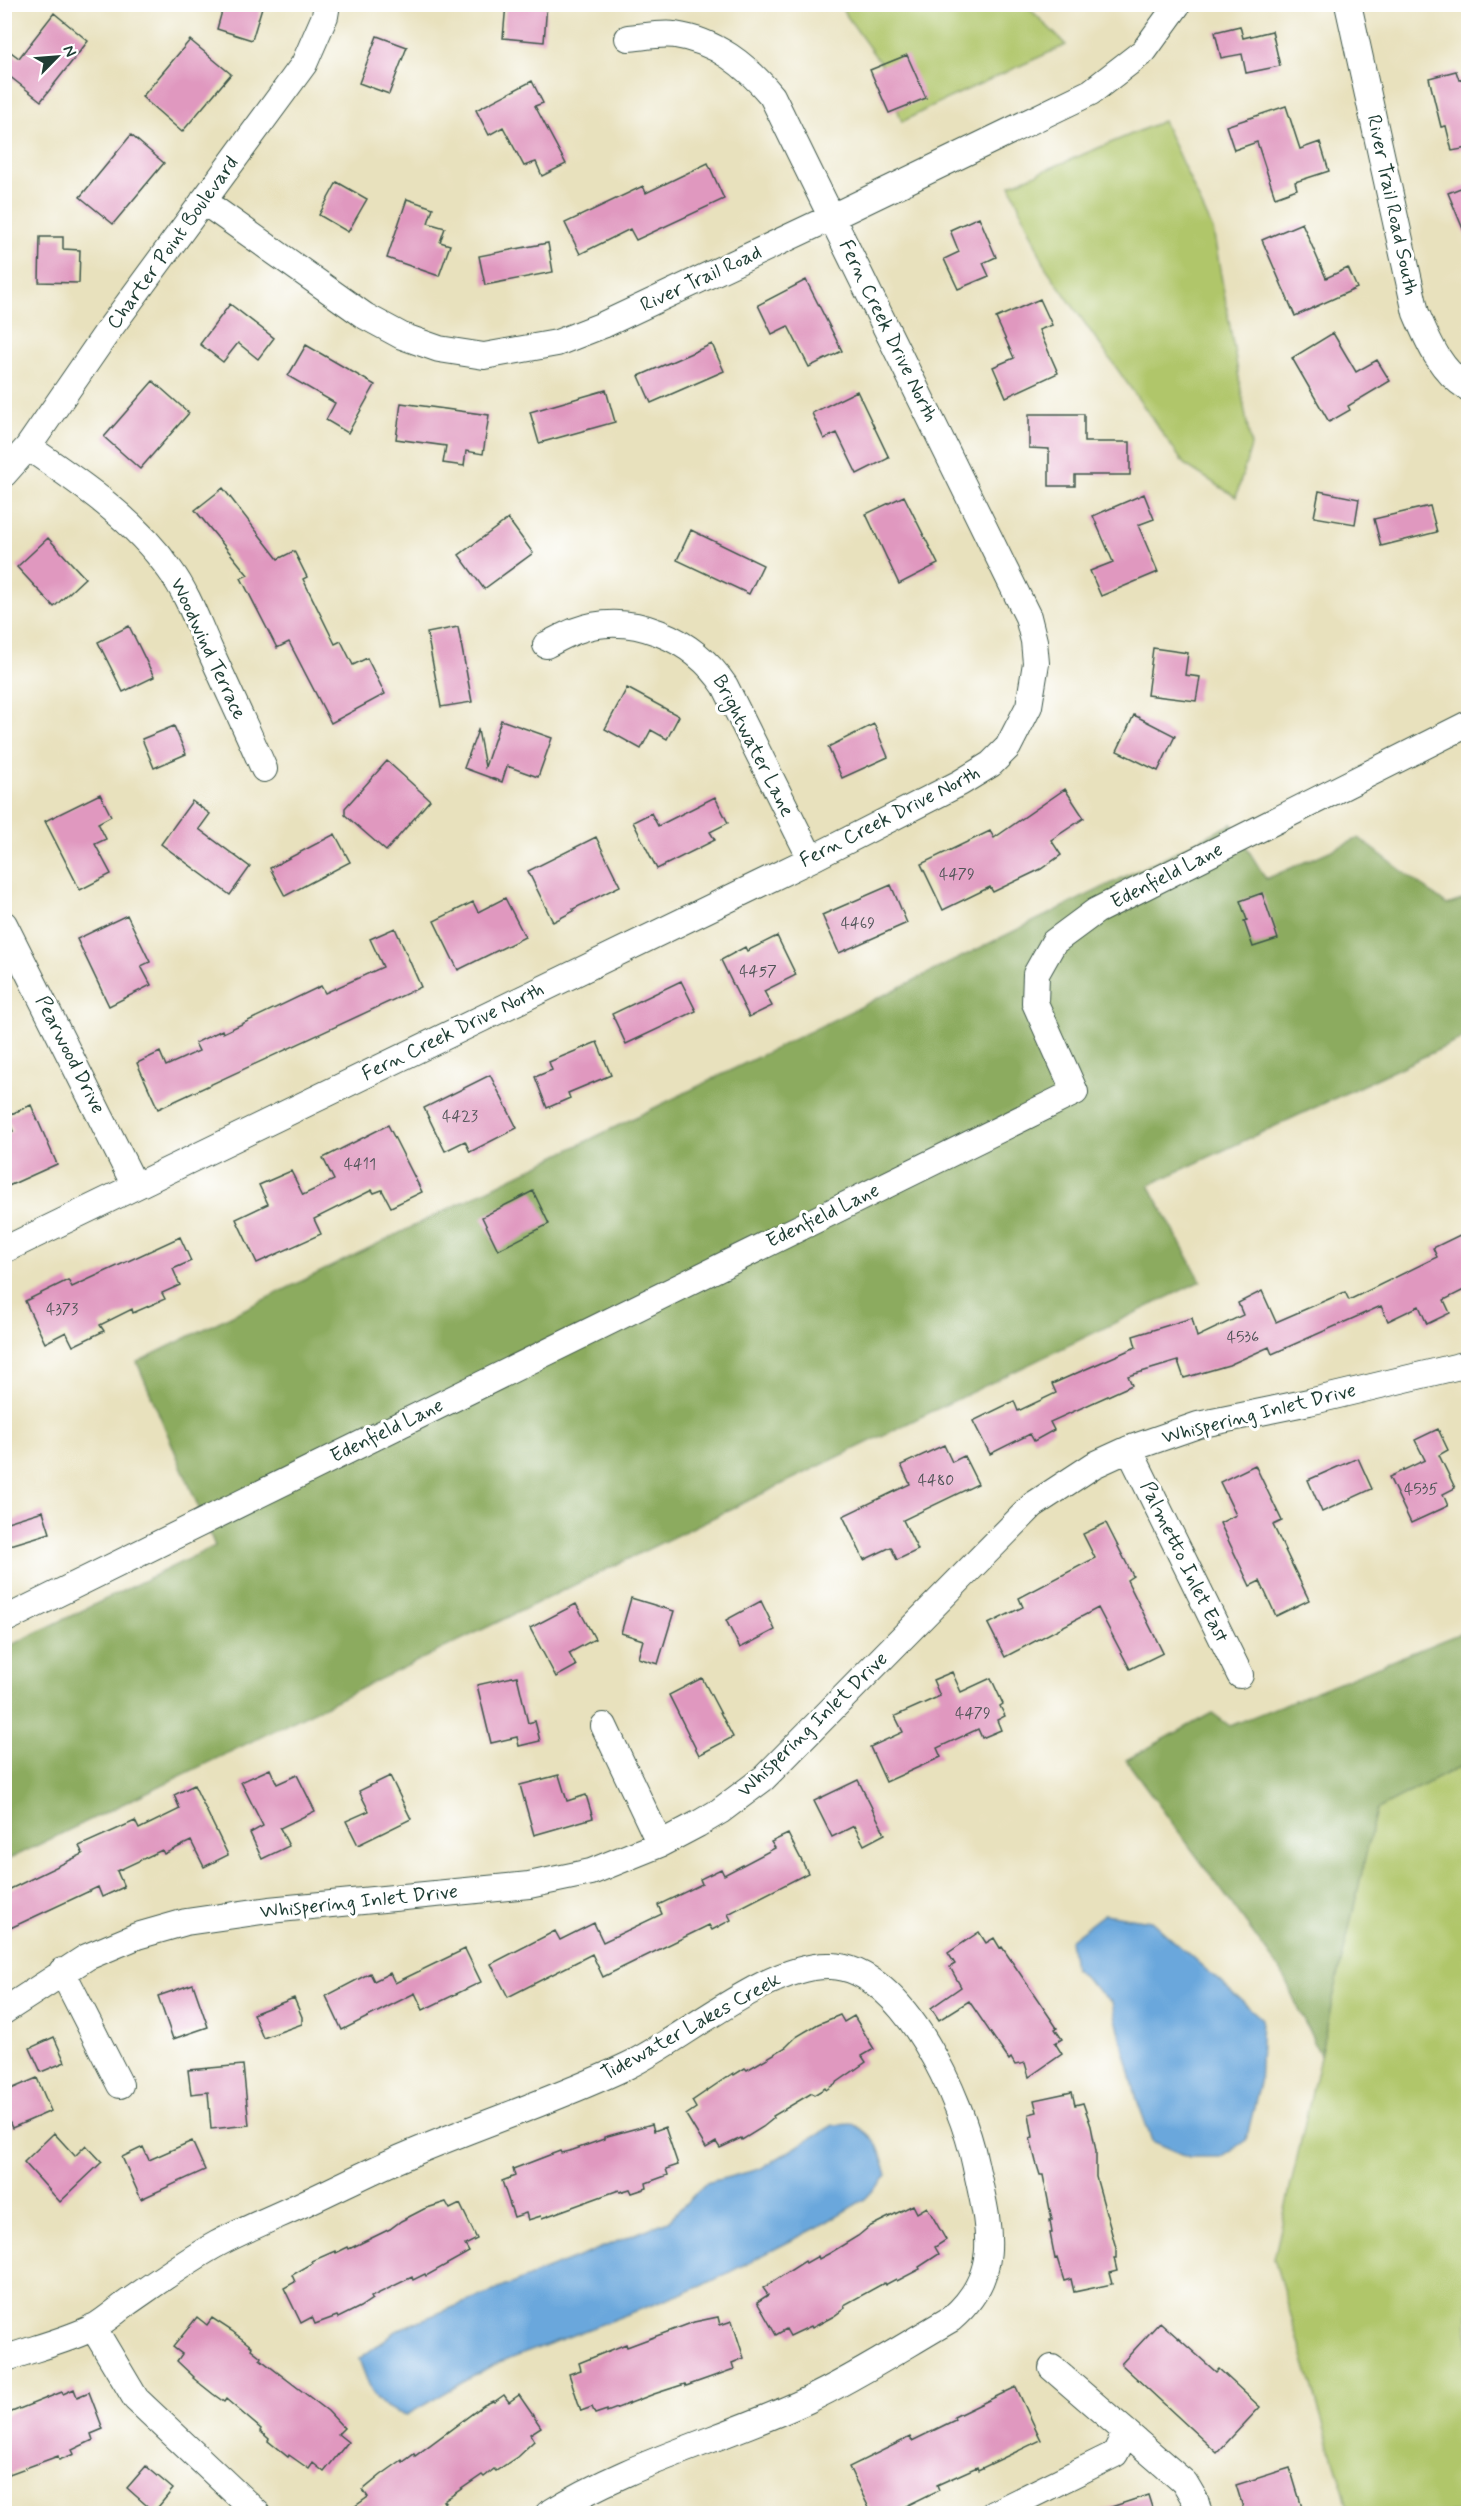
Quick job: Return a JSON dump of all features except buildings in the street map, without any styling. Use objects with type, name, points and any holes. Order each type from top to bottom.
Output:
[{"type":"street","name":"Charter Point Boulevard","points":[[4,474],[28,447],[108,331],[304,64],[325,16],[327,4]]},
{"type":"street","name":"River Trail Road","points":[[203,201],[365,316],[402,336],[439,349],[484,356],[557,343],[832,217],[1090,92],[1144,51],[1178,4]]},
{"type":"street","name":"River Trail Road South","points":[[1348,4],[1416,313],[1432,351],[1458,382],[1468,388]]},
{"type":"street","name":"Fern Creek Drive North","points":[[4,1250],[811,859],[960,783],[993,763],[1008,747],[1029,706],[1036,663],[1035,641],[1028,617],[772,96],[738,60],[707,45],[674,35],[628,38]]},
{"type":"street","name":"Woodwind Terrace","points":[[28,447],[115,511],[146,541],[170,570],[187,600],[264,769]]},
{"type":"street","name":"Brightwater Lane","points":[[546,645],[577,630],[608,625],[630,626],[667,635],[697,653],[714,669],[725,686],[811,859]]},
{"type":"street","name":"Edenfield Lane","points":[[4,1620],[1075,1092],[1035,1003],[1036,974],[1054,942],[1096,911],[1468,724]]},
{"type":"street","name":"Pearwood Drive","points":[[4,924],[135,1186]]},
{"type":"street","name":"Whispering Inlet Drive","points":[[4,2011],[62,1971],[87,1957],[137,1936],[186,1922],[269,1910],[529,1885],[591,1872],[660,1844],[720,1811],[764,1778],[1033,1505],[1094,1465],[1129,1449],[1198,1425],[1309,1402],[1468,1364]]},
{"type":"street","name":"Palmetto Inlet East","points":[[1129,1449],[1239,1675]]},
{"type":"street","points":[[604,1726],[660,1844]]},
{"type":"street","name":"Tidewater Lakes Creek","points":[[4,2359],[93,2327],[170,2273],[217,2244],[407,2156],[629,2065],[772,1980],[803,1968],[832,1965],[847,1968],[866,1978],[900,2006],[929,2047],[949,2084],[973,2151],[989,2232],[989,2254],[984,2275],[961,2310],[951,2319],[826,2391],[622,2474],[587,2490],[548,2514]]},
{"type":"street","points":[[62,1971],[120,2085]]},
{"type":"street","points":[[93,2327],[136,2399],[258,2514]]},
{"type":"street","points":[[1052,2368],[1185,2483],[1195,2500],[1199,2514]]},
{"type":"street","points":[[993,2514],[1115,2454],[1126,2432]]},
{"type":"green space","points":[[839,5],[1026,5],[1066,45],[938,103],[902,122],[881,64]]},
{"type":"green space","points":[[1163,121],[1213,230],[1251,446],[1236,497],[1184,464],[1046,268],[1010,185]]},
{"type":"green space","points":[[1232,824],[1266,879],[1359,838],[1447,905],[1468,898],[1468,1036],[1149,1185],[1201,1281],[5,1861],[5,1648],[215,1546],[137,1362]]},
{"type":"green space","points":[[1468,1630],[1468,1762],[1376,1810],[1320,2055],[1281,1971],[1126,1760],[1212,1713],[1230,1726]]},
{"type":"green space","points":[[1468,1762],[1468,2513],[1350,2513],[1274,2259],[1376,1810]]},
{"type":"water","points":[[1104,1914],[1151,1921],[1262,2019],[1259,2087],[1246,2140],[1221,2157],[1189,2157],[1152,2141],[1137,2100],[1112,2003],[1074,1968],[1070,1940]]},
{"type":"water","points":[[853,2124],[868,2134],[877,2145],[887,2176],[865,2199],[818,2227],[702,2286],[491,2366],[407,2415],[396,2412],[380,2402],[370,2388],[359,2359],[399,2329],[668,2221],[706,2183],[760,2169],[833,2125]]}]
